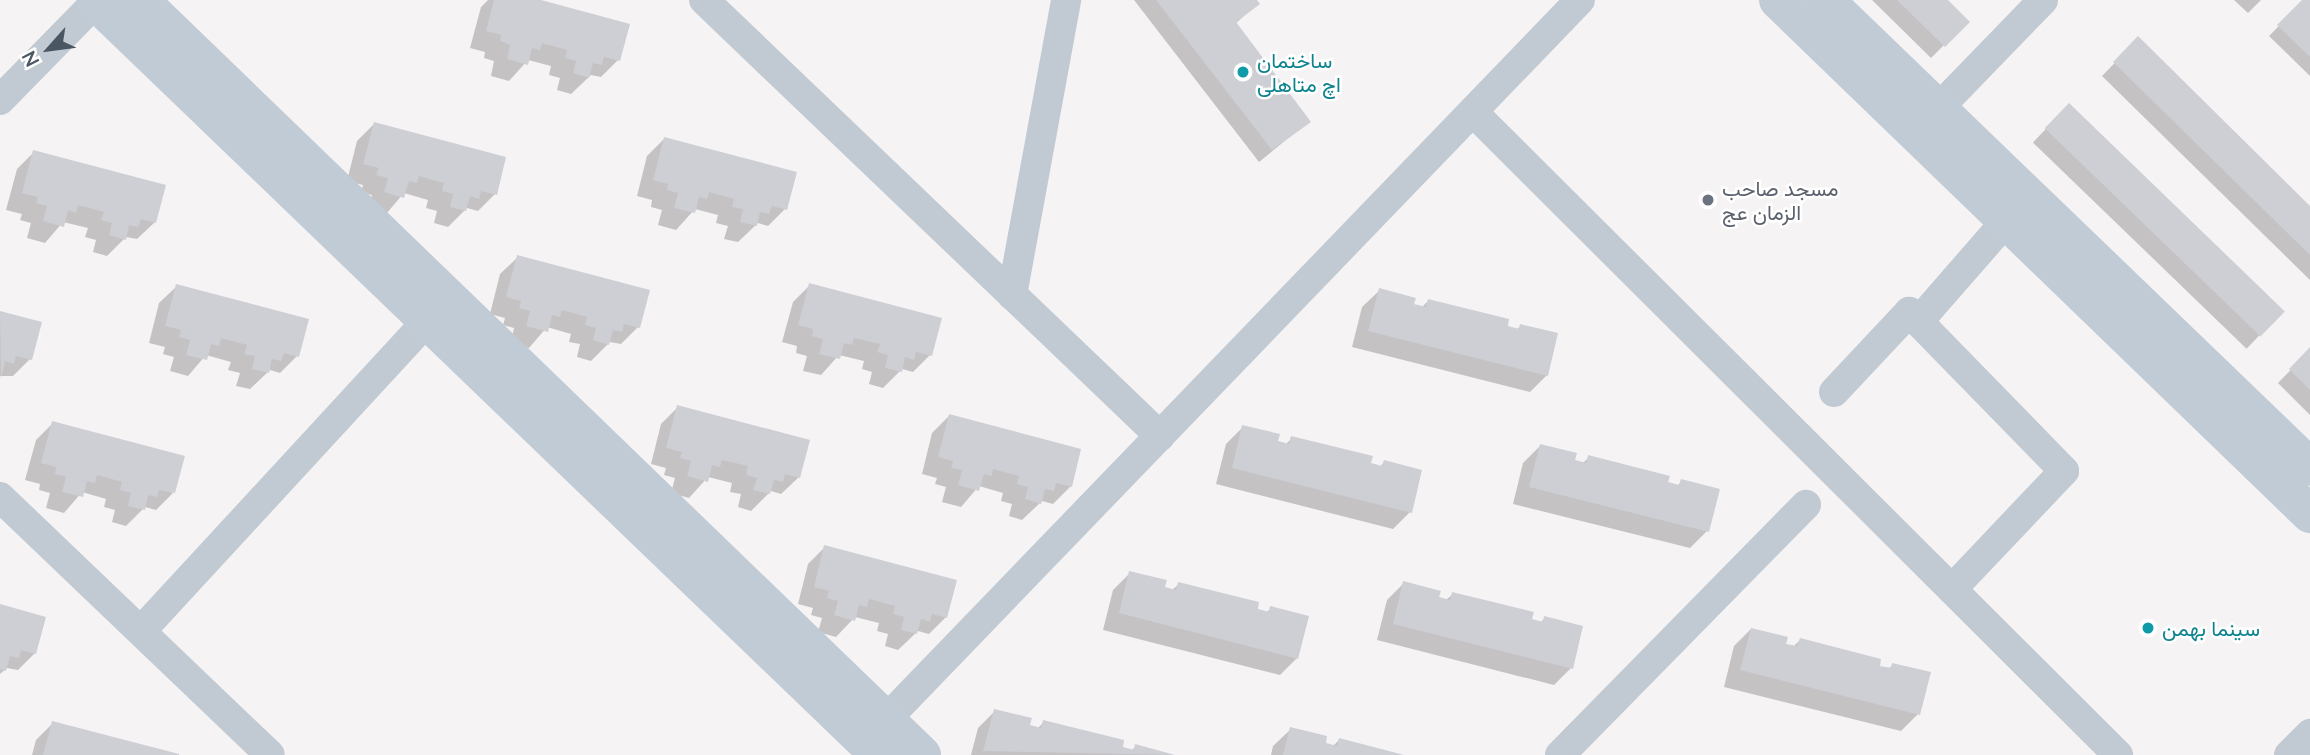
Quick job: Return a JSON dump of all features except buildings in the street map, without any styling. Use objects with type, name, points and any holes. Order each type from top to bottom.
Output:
[{"type":"street","points":[[140,0],[438,309],[870,743],[922,755]]},
{"type":"street","points":[[704,0],[1160,436]]},
{"type":"street","points":[[1012,295],[1066,0]]},
{"type":"street","points":[[870,743],[1160,436],[1580,0]]},
{"type":"street","points":[[1777,0],[1926,121],[2310,467]]},
{"type":"street","points":[[1825,0],[2006,221],[2310,514]]},
{"type":"street","points":[[1926,121],[2043,0]]},
{"type":"street","points":[[0,100],[97,1],[438,309]]},
{"type":"street","points":[[1473,112],[2118,755]]},
{"type":"street","points":[[1918,322],[2006,221]]},
{"type":"street","points":[[141,631],[438,309]]},
{"type":"street","points":[[1834,392],[1909,312],[2064,471],[1952,589]]},
{"type":"street","points":[[0,497],[270,755]]},
{"type":"street","points":[[1560,755],[1806,505]]},
{"type":"street","points":[[2290,755],[2310,734]]},
{"type":"place","name":"ساختمان اچ متاهلی","points":[[1243,72]]},
{"type":"place","name":"مسجد صاحب الزمان عج","points":[[1708,200]]},
{"type":"place","name":"سینما بهمن","points":[[2148,628]]}]
